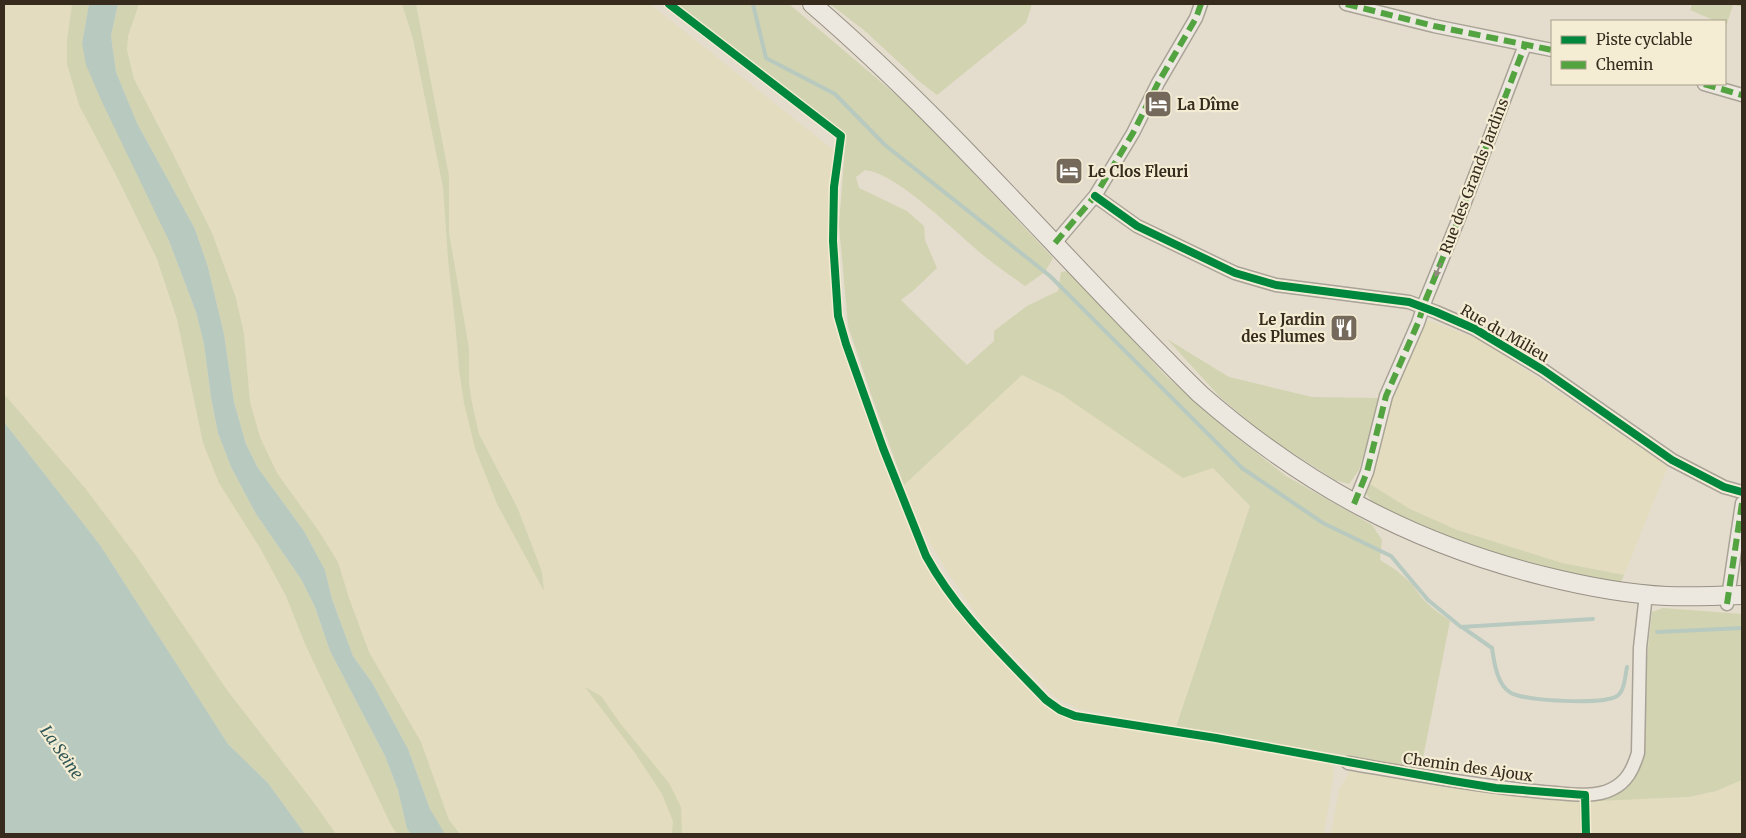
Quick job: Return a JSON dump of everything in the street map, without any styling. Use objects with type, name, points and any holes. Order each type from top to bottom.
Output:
[{"type":"main road","points":[[812,4],[926,109],[1200,394],[1273,453],[1326,488],[1354,504],[1417,534],[1483,559],[1575,584],[1646,594],[1735,600]]},
{"type":"street","points":[[1055,243],[1095,196],[1133,133],[1158,83],[1196,18],[1201,4]]},
{"type":"street","points":[[1346,4],[1434,26],[1551,50]]},
{"type":"street","name":"Rue des Grands Jardins","points":[[1354,504],[1367,472],[1386,396],[1418,323],[1525,45]]},
{"type":"street","points":[[1707,85],[1742,95]]},
{"type":"street","name":"Rue du Milieu","points":[[1095,196],[1137,226],[1235,273],[1276,285],[1396,300],[1423,307],[1475,328],[1543,370],[1672,460],[1724,487],[1742,492]]},
{"type":"street","points":[[1735,600],[1742,503]]},
{"type":"street","name":"Chemin des Ajoux","points":[[1348,763],[1496,788],[1585,795],[1611,790],[1622,783],[1633,770],[1638,753],[1640,648],[1646,594]]},
{"type":"shaded area","points":[[4,4],[72,4],[67,40],[67,64],[79,105],[157,259],[177,319],[203,443],[286,596],[305,644],[397,834],[336,834],[227,690],[137,557],[85,488],[4,394]]},
{"type":"shaded area","points":[[139,4],[402,4],[413,39],[443,187],[459,370],[497,504],[544,589],[542,572],[518,509],[479,434],[472,403],[469,383],[469,348],[449,233],[449,176],[416,4],[650,4],[837,153],[832,185],[831,239],[835,290],[844,343],[874,433],[911,525],[938,574],[999,654],[1047,703],[1064,714],[1085,721],[1332,764],[1334,772],[1324,834],[460,834],[449,820],[421,742],[369,652],[338,562],[318,530],[277,473],[260,437],[250,402],[244,334],[236,298],[212,233],[134,79],[127,50],[128,36]]},
{"type":"shaded area","points":[[1427,320],[1483,341],[1668,466],[1624,575],[1562,563],[1457,530],[1410,509],[1368,483],[1390,398]]},
{"type":"shaded area","points":[[1022,375],[1213,468],[1250,506],[1176,727],[1079,709],[1056,698],[985,627],[950,576],[922,530],[904,485]]},
{"type":"shaded area","points":[[1350,771],[1396,777],[1442,787],[1579,800],[1580,834],[1331,834],[1339,790]]},
{"type":"shaded area","points":[[1742,780],[1742,834],[1591,834],[1590,801],[1689,797],[1716,791]]},
{"type":"green space","points":[[72,4],[89,4],[82,43],[169,241],[196,312],[204,344],[218,433],[231,467],[256,514],[301,579],[315,607],[330,651],[385,756],[398,790],[407,829],[411,834],[397,834],[391,825],[305,644],[286,596],[260,548],[219,483],[203,443],[177,319],[157,259],[79,105],[67,64],[67,40]]},
{"type":"green space","points":[[118,4],[139,4],[128,36],[127,50],[134,79],[212,233],[236,298],[244,334],[250,402],[260,437],[277,473],[318,530],[338,562],[369,652],[421,742],[449,820],[460,834],[445,834],[430,809],[408,749],[373,684],[353,656],[332,599],[325,570],[304,531],[258,468],[246,444],[234,402],[224,334],[208,267],[195,229],[137,123],[116,72],[111,36]]},
{"type":"green space","points":[[402,4],[416,4],[449,176],[449,233],[469,348],[469,383],[479,434],[518,509],[542,572],[544,591],[497,504],[475,448],[464,403],[448,259],[443,187],[413,39]]},
{"type":"green space","points":[[676,4],[789,4],[913,109],[1053,258],[1045,272],[1025,286],[993,263],[928,207],[894,182],[879,174],[865,170],[856,177],[859,188],[907,211],[924,226],[925,240],[937,268],[901,300],[967,365],[994,341],[994,331],[1027,306],[1058,291],[1061,272],[1070,271],[1164,374],[1226,429],[1286,476],[1372,525],[1382,540],[1380,560],[1396,570],[1412,584],[1432,608],[1450,621],[1421,768],[1176,727],[1250,506],[1213,468],[1183,478],[1061,394],[1022,375],[904,485],[848,326],[839,225],[846,134]]},
{"type":"green space","points":[[830,4],[1032,4],[1026,23],[937,95],[920,82],[865,31]]},
{"type":"green space","points":[[1692,4],[1742,4],[1742,7],[1733,5],[1726,26],[1726,20],[1714,20],[1690,10]]},
{"type":"green space","points":[[1167,339],[1229,377],[1312,397],[1381,398],[1359,470],[1349,484],[1335,480],[1266,436],[1220,397]]},
{"type":"green space","points":[[4,394],[85,488],[137,557],[227,690],[336,834],[305,834],[268,783],[228,744],[100,545],[4,422]]},
{"type":"green space","points":[[1368,483],[1410,509],[1457,530],[1562,563],[1624,575],[1619,586],[1505,559],[1410,522],[1372,502],[1366,493]]},
{"type":"green space","points":[[1663,608],[1742,614],[1742,780],[1716,791],[1689,797],[1597,801],[1596,796],[1634,776],[1652,612]]},
{"type":"green space","points":[[585,687],[601,696],[620,723],[669,783],[681,807],[682,834],[672,834],[673,821],[662,794],[635,753]]},
{"type":"green space","points":[[1579,800],[1590,801],[1591,834],[1580,834]]},
{"type":"water","points":[[89,4],[118,4],[111,36],[116,72],[137,123],[195,229],[208,267],[224,334],[234,402],[246,444],[258,468],[304,531],[325,570],[332,599],[353,656],[373,684],[408,749],[430,809],[445,834],[411,834],[407,829],[398,790],[385,756],[330,651],[315,607],[301,579],[256,514],[231,467],[218,433],[204,344],[196,312],[169,241],[86,65],[82,43]]},
{"type":"water","name":"La Seine","points":[[4,422],[100,545],[228,744],[268,783],[305,834],[4,834]]},
{"type":"waterway","points":[[753,4],[766,58],[835,94],[885,145],[1050,276],[1242,468],[1323,523],[1391,556],[1428,600],[1461,627],[1593,619]]},
{"type":"waterway","points":[[1462,627],[1492,648],[1497,673],[1502,685],[1511,693],[1519,696],[1564,701],[1609,699],[1620,694],[1627,667]]},
{"type":"waterway","points":[[1657,632],[1742,628]]},
{"type":"marked path","points":[[1055,243],[1095,196],[1133,133],[1158,83],[1196,18],[1201,4]]},
{"type":"marked path","points":[[1346,4],[1434,26],[1551,50]]},
{"type":"marked path","points":[[1354,504],[1367,472],[1386,396],[1418,323],[1525,45]]},
{"type":"marked path","points":[[1707,85],[1742,95]]},
{"type":"marked path","points":[[1727,604],[1742,503]]},
{"type":"cycle path","points":[[669,4],[841,136],[834,187],[833,241],[838,316],[883,448],[926,556],[938,576],[981,632],[1046,700],[1060,710],[1075,716],[1216,738],[1496,788],[1585,795],[1586,834]]},
{"type":"cycle path","points":[[1095,196],[1137,226],[1235,273],[1276,285],[1409,302],[1475,329],[1543,370],[1672,460],[1724,487],[1742,492]]},
{"type":"place","name":"La Dîme","points":[[1158,104]]},
{"type":"place","name":"Le Clos Fleuri","points":[[1069,171]]},
{"type":"place","name":"Le Jardin des Plumes","points":[[1344,328]]}]
